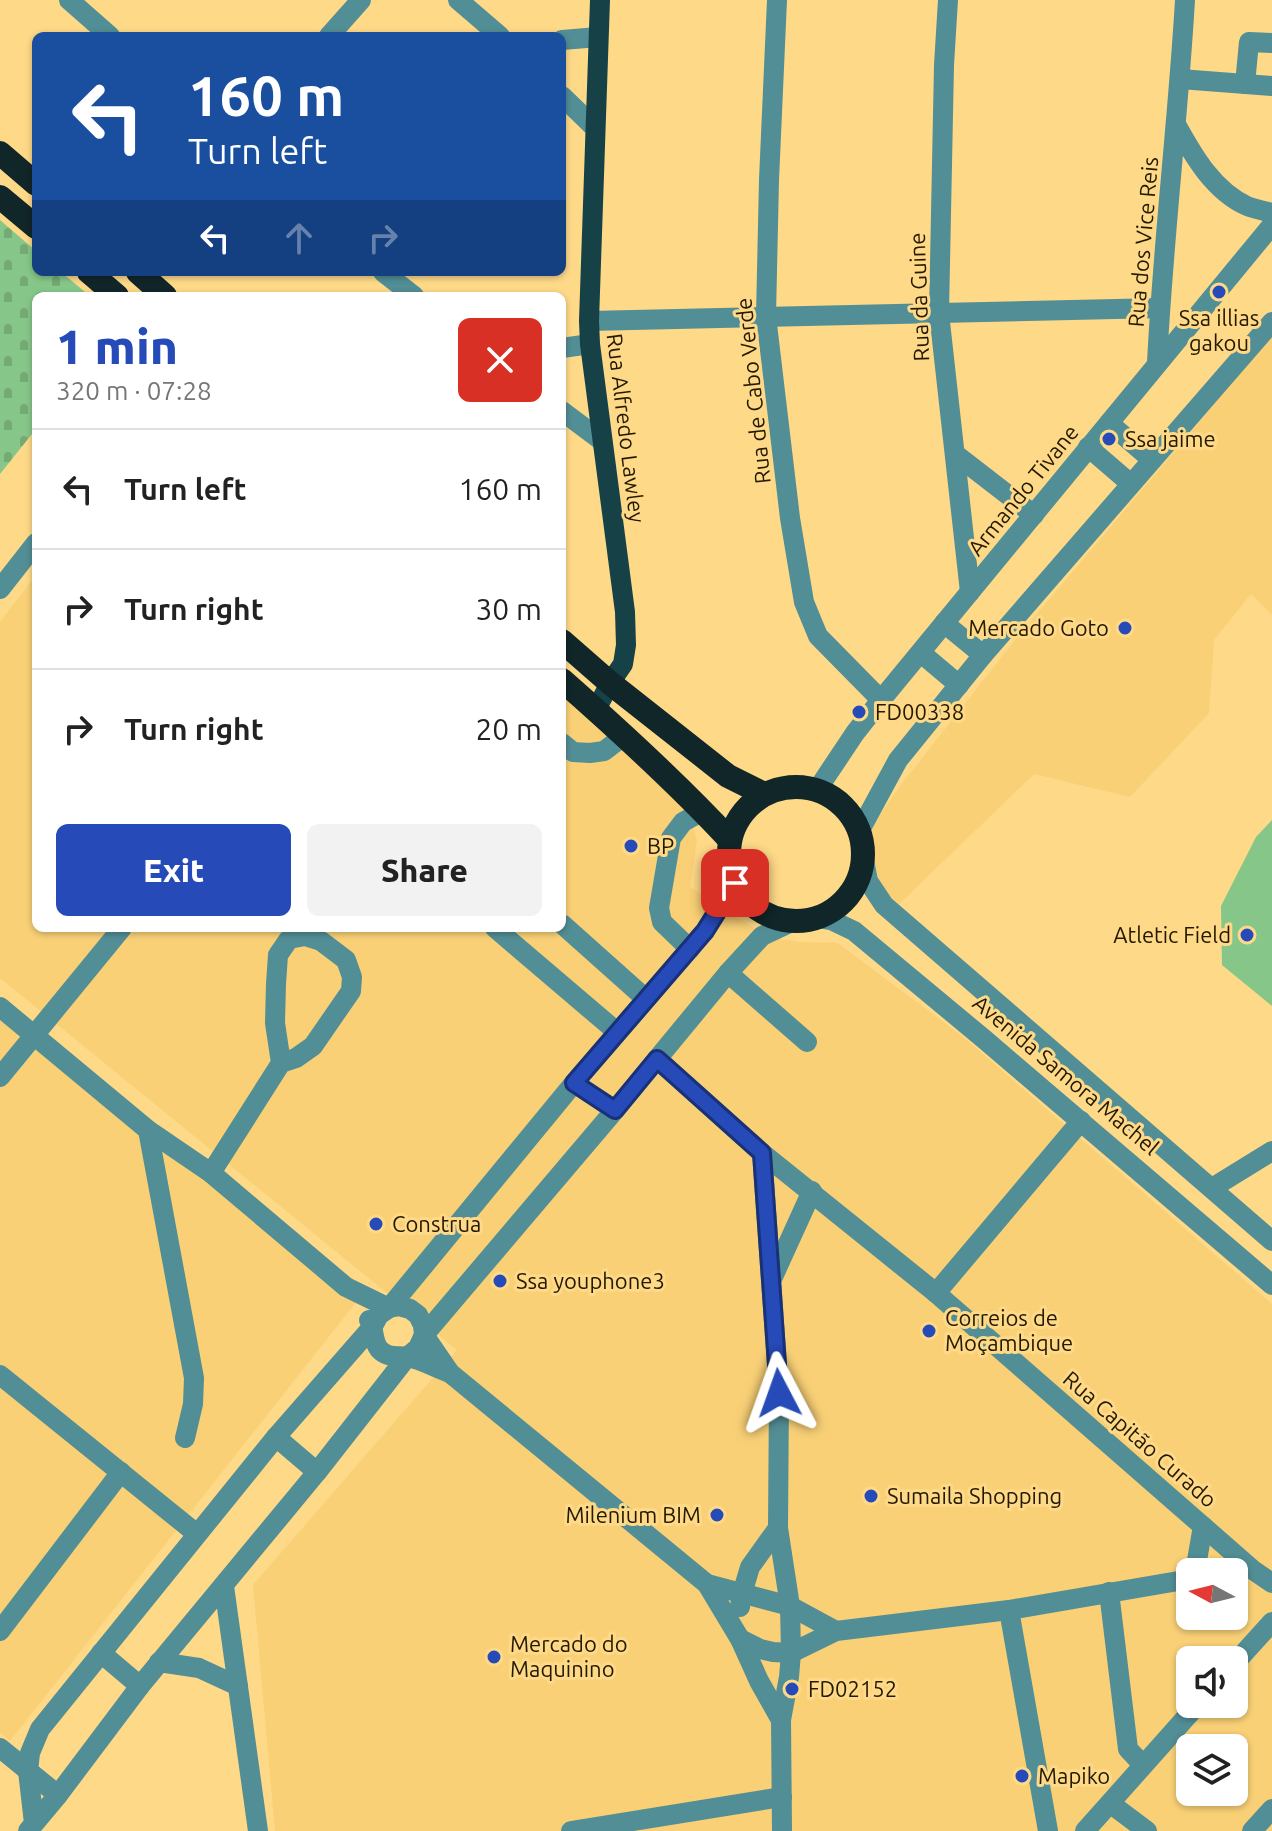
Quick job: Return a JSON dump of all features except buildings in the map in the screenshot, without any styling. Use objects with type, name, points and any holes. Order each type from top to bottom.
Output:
[{"type":"highway","points":[[0,153],[32,181]]},
{"type":"highway","points":[[0,197],[32,224]]},
{"type":"highway","points":[[94,276],[112,292]]},
{"type":"highway","points":[[142,276],[160,292]]},
{"type":"highway","points":[[566,644],[728,776],[764,794]]},
{"type":"highway","points":[[566,684],[625,735],[730,840]]},
{"type":"highway","points":[[790,787],[817,790],[837,801],[850,814],[861,844],[858,878],[846,899],[818,918],[794,921],[763,913],[750,903],[735,883],[729,862],[730,840],[744,811],[764,794],[790,787]]},
{"type":"main road","name":"Rua Alfredo Lawley","points":[[596,710],[623,664],[626,645],[625,612],[589,321],[600,0]]},
{"type":"street","points":[[69,0],[105,32]]},
{"type":"street","points":[[333,32],[361,0]]},
{"type":"street","points":[[458,0],[495,32]]},
{"type":"street","name":"Rua de Cabo Verde","points":[[777,0],[766,316],[790,518],[804,602],[818,636],[881,700]]},
{"type":"street","name":"Rua da Guine","points":[[948,0],[939,313],[970,592]]},
{"type":"street","name":"Rua dos Vice Reis","points":[[1157,363],[1185,0]]},
{"type":"street","points":[[566,40],[598,37]]},
{"type":"street","points":[[1245,84],[1249,42],[1272,43]]},
{"type":"street","points":[[1180,79],[1272,86]]},
{"type":"street","points":[[566,100],[594,127]]},
{"type":"street","points":[[1177,126],[1194,157],[1224,192],[1248,206],[1272,213]]},
{"type":"street","name":"Armando Tivane","points":[[817,790],[881,700],[1272,225]]},
{"type":"street","points":[[386,283],[405,292]]},
{"type":"street","points":[[589,321],[1160,308]]},
{"type":"street","points":[[861,844],[898,760],[983,655],[1272,322]]},
{"type":"street","points":[[566,348],[590,344]]},
{"type":"street","points":[[566,414],[602,441]]},
{"type":"street","points":[[1109,423],[1152,460]]},
{"type":"street","points":[[1088,447],[1131,484]]},
{"type":"street","points":[[955,454],[1034,515]]},
{"type":"street","points":[[0,589],[32,548]]},
{"type":"street","points":[[944,623],[983,655]]},
{"type":"street","points":[[921,653],[959,685]]},
{"type":"street","points":[[566,746],[573,752],[604,751],[625,735]]},
{"type":"street","points":[[690,949],[662,922],[659,908],[671,838],[683,822],[703,811]]},
{"type":"street","name":"Avenida Samora Machel","points":[[861,844],[868,881],[884,905],[1272,1241]]},
{"type":"street","points":[[31,1827],[28,1771],[30,1753],[40,1729],[276,1437],[373,1326],[379,1315],[389,1308],[574,1083],[705,931],[735,883]]},
{"type":"street","name":"Avenida Samora Machel","points":[[818,918],[831,920],[854,931],[1272,1285]]},
{"type":"street","points":[[31,1827],[159,1662],[317,1472],[407,1357],[418,1348],[424,1335],[728,973],[762,936],[794,921]]},
{"type":"street","points":[[566,928],[646,999]]},
{"type":"street","points":[[0,1077],[119,932]]},
{"type":"street","points":[[500,932],[617,1032]]},
{"type":"street","points":[[211,1173],[281,1063],[296,1058],[313,1046],[351,991],[352,977],[346,960],[321,941],[305,936],[289,939],[278,955],[275,1023],[281,1063]]},
{"type":"street","points":[[728,973],[807,1042]]},
{"type":"street","points":[[0,1007],[148,1130],[211,1173],[346,1287],[389,1308],[399,1306],[418,1315],[424,1335],[450,1373],[707,1584],[740,1639],[781,1720]]},
{"type":"street","name":"Rua Capitão Curado","points":[[657,1059],[762,1153],[936,1293],[1203,1526],[1232,1558]]},
{"type":"street","points":[[574,1083],[615,1110]]},
{"type":"street","points":[[936,1293],[1081,1121]]},
{"type":"street","points":[[148,1130],[194,1378],[193,1404],[185,1438]]},
{"type":"street","points":[[1212,1188],[1272,1151]]},
{"type":"street","points":[[762,1153],[779,1393],[778,1528],[790,1606],[791,1653],[781,1720],[782,1831]]},
{"type":"street","points":[[771,1280],[812,1191]]},
{"type":"street","points":[[346,1287],[373,1326],[374,1340],[381,1351],[393,1358],[407,1357],[450,1373]]},
{"type":"street","points":[[0,1375],[197,1534]]},
{"type":"street","points":[[276,1437],[317,1472]]},
{"type":"street","points":[[0,1631],[121,1472]]},
{"type":"street","points":[[1197,1558],[1203,1526]]},
{"type":"street","points":[[740,1639],[739,1612],[750,1567],[778,1528]]},
{"type":"street","name":"Rua Capitão Curado","points":[[1248,1573],[1272,1583]]},
{"type":"street","points":[[740,1639],[760,1649],[791,1653],[836,1631],[1009,1610],[1176,1581]]},
{"type":"street","points":[[707,1584],[790,1606],[836,1631]]},
{"type":"street","points":[[224,1586],[258,1831]]},
{"type":"street","points":[[1109,1592],[1128,1749],[1143,1765]]},
{"type":"street","points":[[1009,1610],[1048,1831]]},
{"type":"street","points":[[1248,1649],[1272,1622]]},
{"type":"street","points":[[101,1653],[140,1686]]},
{"type":"street","points":[[159,1662],[199,1668],[238,1686]]},
{"type":"street","points":[[1085,1831],[1185,1718]]},
{"type":"street","points":[[0,1748],[58,1795]]},
{"type":"street","points":[[575,1831],[782,1797]]},
{"type":"street","points":[[1111,1804],[1147,1831]]},
{"type":"street","points":[[1252,1831],[1272,1809]]},
{"type":"shaded area","name":"Mercado Goto","points":[[1272,336],[1272,615],[1251,594],[1214,640],[1209,713],[1130,797],[1034,774],[899,904],[880,887],[868,832],[900,786],[1015,640]]},
{"type":"shaded area","points":[[32,580],[32,932],[566,932],[566,698],[683,796],[697,840],[690,887],[768,937],[838,943],[962,1036],[1272,1304],[1272,1831],[275,1831],[253,1585],[457,1350],[0,978],[0,622]]},
{"type":"shaded area","points":[[0,1011],[357,1301],[10,1741],[0,1732]]},
{"type":"green space","points":[[0,220],[32,248],[32,276],[66,276],[85,292],[32,292],[32,434],[0,474]]},
{"type":"green space","name":"Atletic Field","points":[[1272,820],[1272,1006],[1222,965],[1221,906],[1256,837]]},
{"type":"place","name":"Ssa illias gakou","points":[[1219,292]]},
{"type":"place","name":"Ssa jaime","points":[[1109,439]]},
{"type":"place","name":"Mercado Goto","points":[[1125,628]]},
{"type":"place","name":"FD00338","points":[[859,712]]},
{"type":"place","name":"BP","points":[[631,846]]},
{"type":"place","name":"Atletic Field","points":[[1247,935]]},
{"type":"place","name":"Construa","points":[[376,1224]]},
{"type":"place","name":"Ssa youphone3","points":[[500,1281]]},
{"type":"place","name":"Correios de Moçambique","points":[[929,1331]]},
{"type":"place","name":"Sumaila Shopping","points":[[871,1496]]},
{"type":"place","name":"Milenium BIM","points":[[717,1515]]},
{"type":"place","name":"Mercado do Maquinino","points":[[494,1657]]},
{"type":"place","name":"FD02152","points":[[792,1689]]},
{"type":"place","name":"Mapiko","points":[[1022,1776]]},
{"type":"route","points":[[735,883],[705,931],[574,1083],[615,1110],[657,1059],[762,1153],[779,1393]]}]
